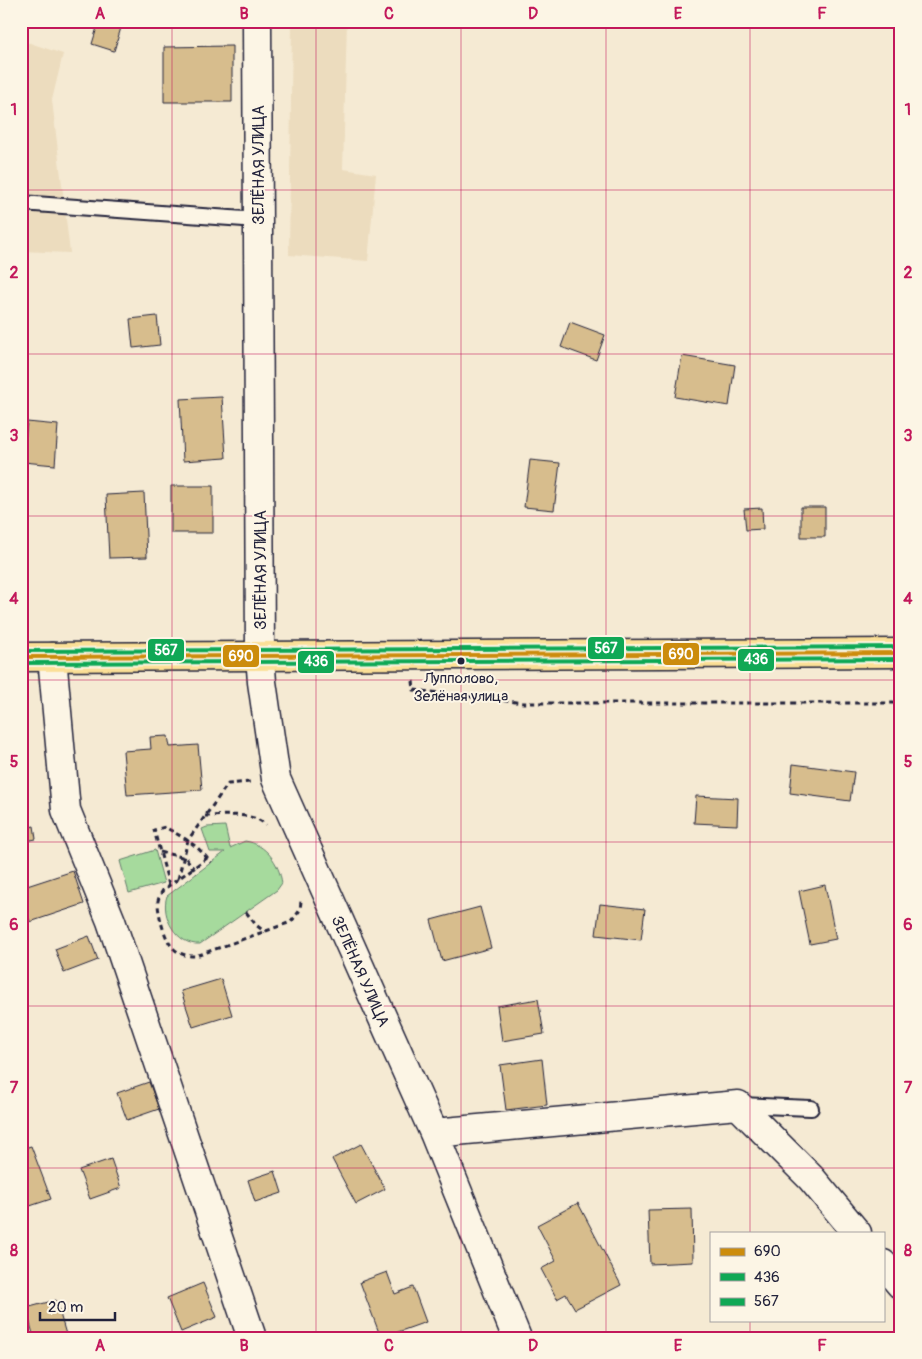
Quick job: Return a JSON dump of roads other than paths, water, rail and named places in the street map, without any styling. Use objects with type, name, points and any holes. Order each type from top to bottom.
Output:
[{"type":"main road","points":[[21,657],[901,653]]},
{"type":"street","name":"ЗЕЛЁНАЯ УЛИЦА","points":[[257,21],[260,655],[276,779],[434,1134],[517,1338]]},
{"type":"street","points":[[52,657],[66,810],[111,921],[252,1338]]},
{"type":"street","points":[[434,1134],[738,1105],[811,1178],[856,1232]]},
{"type":"street","points":[[884,1265],[901,1285]]},
{"type":"lane","points":[[21,203],[258,220]]},
{"type":"lane","points":[[738,1105],[812,1108]]},
{"type":"place","name":"Лупполово, Зелёная улица","points":[[461,661]]}]
